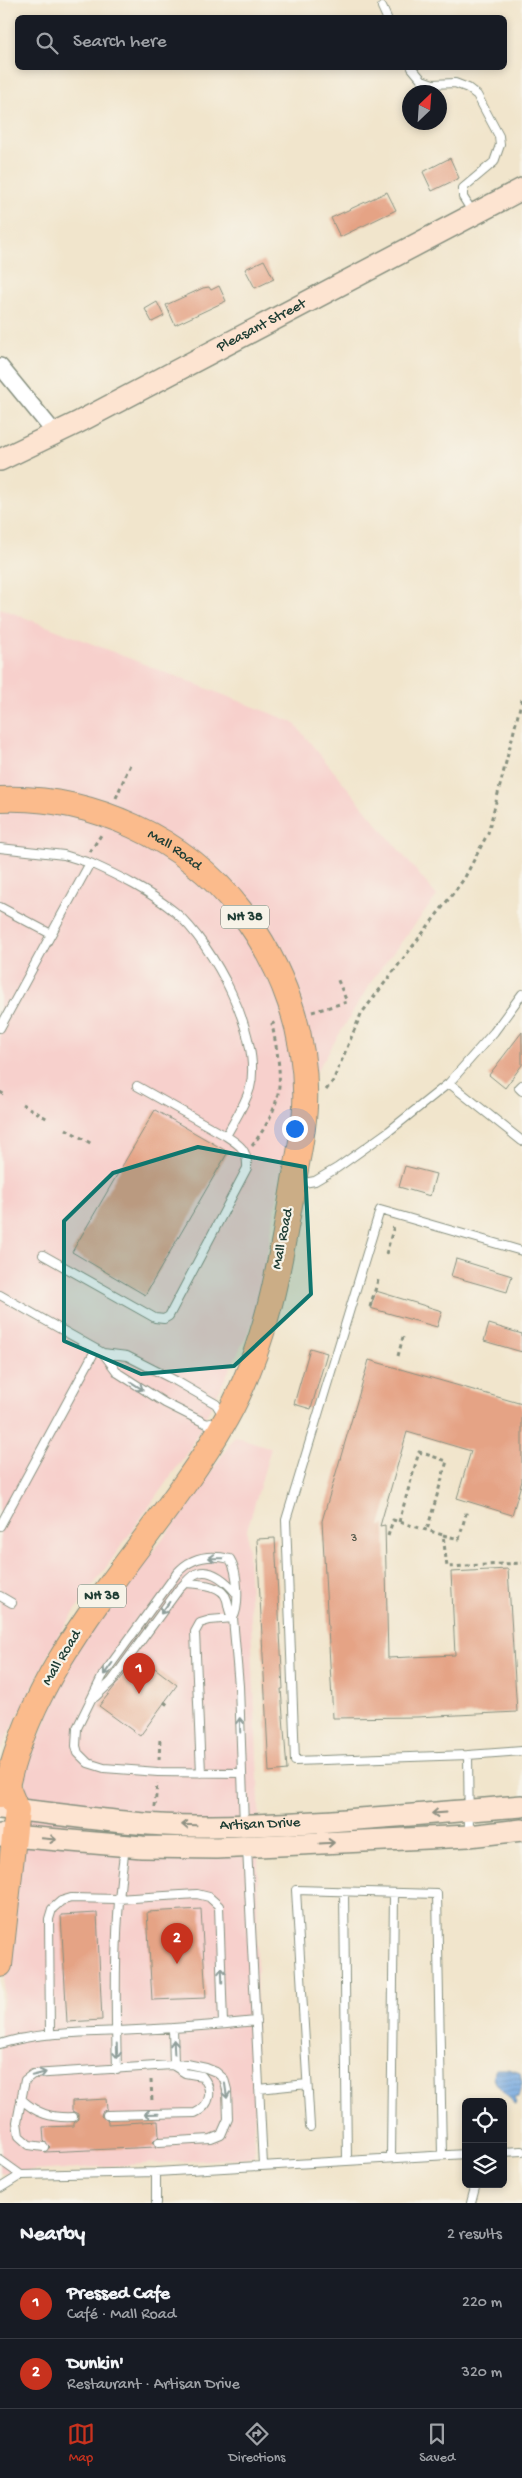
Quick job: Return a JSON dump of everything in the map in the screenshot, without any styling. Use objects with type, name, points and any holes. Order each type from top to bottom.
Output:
[{"type":"main road","name":"Pleasant Street","points":[[0,460],[85,418],[522,189]]},
{"type":"main road","name":"Mall Road","points":[[0,799],[35,800],[86,808],[154,837],[202,870],[237,906],[252,926],[278,970],[288,995],[299,1038],[304,1075],[305,1109],[275,1284],[260,1343],[243,1386],[225,1420],[182,1487],[74,1636],[52,1673],[30,1717],[6,1800],[8,1835],[0,1965]]},
{"type":"main road","name":"Artisan Drive","points":[[6,1800],[140,1823],[245,1836],[469,1836],[522,1830]]},
{"type":"main road","name":"Artisan Drive","points":[[8,1835],[125,1846],[216,1848],[245,1836],[467,1810],[522,1806]]},
{"type":"street","points":[[0,366],[54,432]]},
{"type":"lane","points":[[382,7],[386,15]]},
{"type":"lane","points":[[414,70],[422,80],[433,84],[455,83],[468,88],[477,95],[499,136],[500,145],[494,162],[463,188],[464,197],[474,215]]},
{"type":"lane","points":[[0,848],[90,859],[135,883],[177,914],[196,936],[226,981],[236,1003],[248,1042],[252,1072],[250,1088],[226,1136]]},
{"type":"lane","points":[[0,1028],[90,859]]},
{"type":"lane","points":[[0,906],[51,934]]},
{"type":"lane","points":[[293,1185],[315,1181],[338,1168],[390,1131],[449,1083],[494,1032],[522,994]]},
{"type":"lane","points":[[449,1083],[522,1141]]},
{"type":"lane","points":[[522,1085],[519,1088],[522,1091]]},
{"type":"lane","points":[[43,1255],[155,1318],[164,1319],[169,1316],[247,1168],[247,1153],[241,1146],[226,1136],[137,1086]]},
{"type":"lane","points":[[522,1251],[380,1210],[286,1520],[295,1761],[468,1755],[522,1751]]},
{"type":"lane","points":[[0,1295],[99,1351],[127,1356],[176,1381],[216,1404],[225,1420],[208,1424],[165,1403],[118,1374],[99,1351]]},
{"type":"lane","points":[[1,1520],[99,1351]]},
{"type":"lane","points":[[233,1618],[238,1610],[234,1566],[230,1560],[203,1558],[192,1560],[184,1565],[103,1675],[77,1728],[76,1746],[78,1753],[88,1763],[104,1768],[242,1773]]},
{"type":"lane","points":[[92,1700],[111,1682],[179,1589],[197,1573],[204,1572],[222,1578],[236,1593]]},
{"type":"lane","points":[[185,1583],[201,1584],[222,1592],[227,1600],[227,1610],[233,1618],[239,1686],[245,1836],[264,2165]]},
{"type":"lane","points":[[0,1596],[12,1603]]},
{"type":"lane","points":[[201,1773],[195,1632],[200,1623],[233,1618]]},
{"type":"lane","points":[[468,1755],[467,1810],[469,1836]]},
{"type":"lane","points":[[117,2070],[117,1898],[125,1846]]},
{"type":"lane","points":[[310,2127],[296,1890],[437,1894],[442,2155]]},
{"type":"lane","points":[[344,1892],[347,2160]]},
{"type":"lane","points":[[391,2157],[394,1893]]},
{"type":"lane","points":[[50,2034],[48,1931],[52,1909],[61,1902],[71,1898],[197,1894],[208,1897],[218,1906],[223,2024]]},
{"type":"lane","points":[[0,2044],[20,2038],[50,2034],[116,2032],[256,2021]]},
{"type":"lane","points":[[173,2028],[174,2066]]},
{"type":"lane","points":[[44,2147],[29,2145],[19,2136],[16,2122],[26,2080],[33,2074],[187,2064],[216,2072],[224,2079],[228,2119],[221,2135],[211,2139],[159,2142]]},
{"type":"lane","points":[[107,2115],[195,2113],[202,2110],[210,2098],[209,2085],[202,2076],[185,2073],[174,2066]]},
{"type":"lane","points":[[260,2089],[307,2084]]},
{"type":"lane","points":[[21,2100],[30,2108],[44,2115],[73,2117]]},
{"type":"lane","points":[[507,2152],[522,2151]]},
{"type":"lane","points":[[0,2188],[21,2175],[156,2172],[462,2154]]},
{"type":"lane","points":[[0,2160],[21,2175]]},
{"type":"lane","points":[[156,2172],[156,2203]]},
{"type":"lane","points":[[471,2203],[475,2188]]},
{"type":"path","points":[[325,1092],[333,1081],[362,1014],[464,879],[488,833],[522,699]]},
{"type":"path","points":[[115,801],[131,762]]},
{"type":"path","points":[[90,859],[104,830]]},
{"type":"path","points":[[312,1012],[346,1002],[337,978]]},
{"type":"path","points":[[247,1153],[265,1126],[279,1092],[281,1073],[272,1024],[282,1021]]},
{"type":"path","points":[[0,1092],[5,1094]]},
{"type":"path","points":[[22,1104],[48,1119]]},
{"type":"path","points":[[66,1129],[92,1144]]},
{"type":"path","points":[[386,1254],[394,1225]]},
{"type":"path","points":[[370,1307],[379,1277]]},
{"type":"path","points":[[398,1356],[403,1338]]},
{"type":"path","points":[[399,1522],[420,1452],[447,1461],[427,1530]]},
{"type":"path","points":[[388,1536],[393,1520],[459,1540],[467,1510]]},
{"type":"path","points":[[443,1535],[447,1567],[522,1563]]},
{"type":"path","points":[[164,1702],[169,1706]]},
{"type":"path","points":[[158,1763],[160,1738]]},
{"type":"path","points":[[155,1812],[157,1783]]},
{"type":"path","points":[[151,2080],[153,2114]]},
{"type":"highlighted area","points":[[198,1147],[305,1167],[311,1294],[234,1366],[141,1374],[64,1341],[64,1221],[113,1173]]},
{"type":"shaded area","points":[[0,608],[293,722],[437,896],[375,976],[294,1108],[255,1319],[189,1450],[59,1634],[0,1752]]},
{"type":"shaded area","points":[[235,1436],[271,1448],[247,1530],[259,1802],[254,2157],[0,2173],[0,2022],[27,1764],[81,1641],[184,1512]]},
{"type":"water","points":[[496,2069],[509,2069],[520,2073],[522,2083],[518,2097],[514,2098],[516,2103],[514,2104],[496,2083],[494,2074]]},
{"type":"building","points":[[450,158],[459,178],[432,191],[423,172]]},
{"type":"building","points":[[387,192],[396,210],[340,237],[331,218]]},
{"type":"building","points":[[264,260],[274,279],[255,288],[245,269]]},
{"type":"building","points":[[219,286],[226,301],[175,325],[166,305],[203,288],[209,287],[211,290]]},
{"type":"building","points":[[157,302],[164,316],[152,322],[145,309]]},
{"type":"building","points":[[522,1032],[522,1065],[505,1088],[489,1075]]},
{"type":"building","points":[[155,1110],[228,1152],[145,1295],[72,1252]]},
{"type":"building","points":[[405,1166],[436,1174],[430,1196],[399,1187]]},
{"type":"building","points":[[456,1259],[512,1276],[507,1292],[451,1276]]},
{"type":"building","points":[[376,1291],[442,1311],[437,1327],[370,1308]]},
{"type":"building","points":[[489,1324],[522,1334],[522,1352],[484,1341]]},
{"type":"building","points":[[310,1348],[327,1353],[311,1409],[294,1404]]},
{"type":"building","points":[[369,1360],[522,1404],[522,1481],[512,1515],[457,1498],[471,1451],[407,1432],[380,1526],[385,1525],[388,1658],[455,1655],[451,1572],[508,1569],[517,1712],[417,1717],[333,1718],[322,1521]]},
{"type":"building","points":[[275,1538],[283,1689],[281,1689],[287,1770],[269,1772],[257,1539]]},
{"type":"building","points":[[139,1656],[177,1685],[140,1736],[99,1706]]},
{"type":"building","points":[[201,1909],[206,1998],[152,2000],[147,1912]]},
{"type":"building","points":[[97,1913],[102,2020],[67,2022],[61,1915]]},
{"type":"building","points":[[106,2099],[107,2109],[102,2112],[101,2116],[108,2121],[108,2124],[158,2121],[159,2136],[153,2142],[156,2147],[45,2152],[50,2147],[44,2141],[43,2127],[73,2126],[73,2123],[78,2119],[78,2114],[72,2111],[72,2101]]},
{"type":"place","name":"Pressed Cafe","points":[[139,1694]]},
{"type":"place","name":"Dunkin'","points":[[177,1964]]}]
